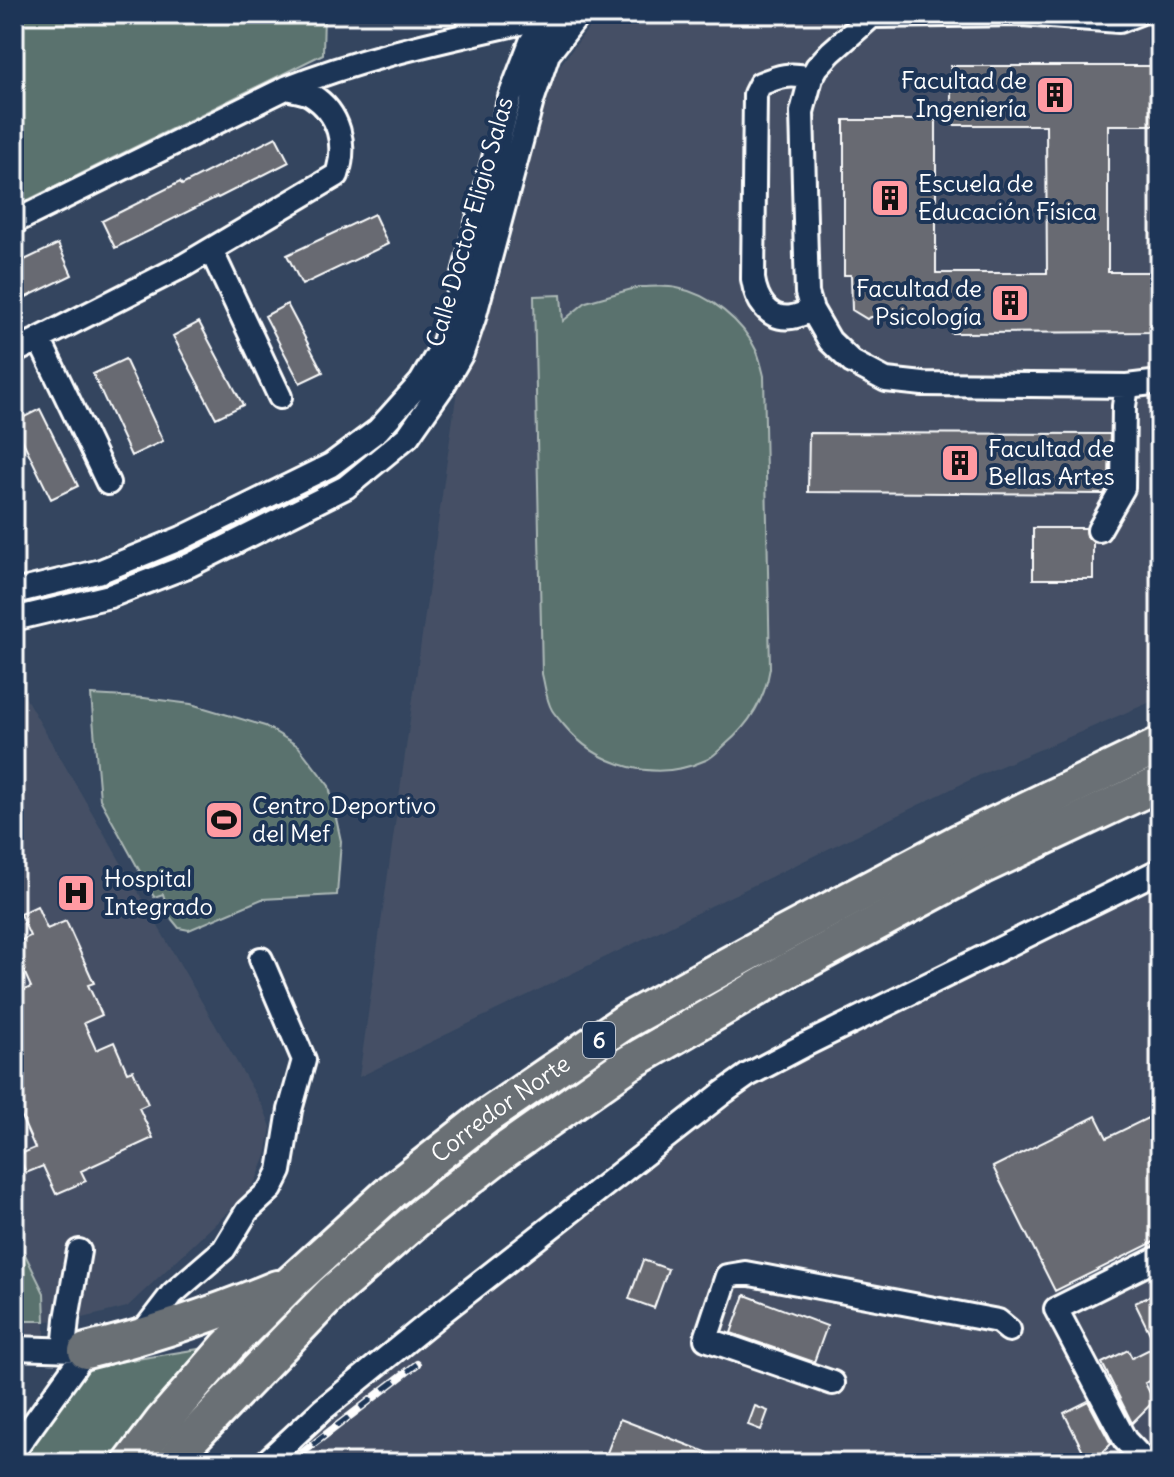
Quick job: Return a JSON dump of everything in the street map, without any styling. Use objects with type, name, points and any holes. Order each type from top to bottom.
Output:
[{"type":"highway","name":"Corredor Norte","points":[[131,1463],[219,1357],[292,1282],[393,1190],[487,1116],[626,1021],[960,841],[1160,745]]},
{"type":"highway","name":"Corredor Norte","points":[[173,1463],[190,1440],[332,1293],[423,1214],[481,1169],[629,1063],[787,971],[981,867],[1160,783]]},
{"type":"highway","points":[[75,1350],[138,1338],[190,1322],[292,1282]]},
{"type":"street","name":"Calle Doctor Eligio Salas","points":[[14,619],[110,596],[190,565],[346,487],[408,436],[462,353],[548,54],[579,14]]},
{"type":"street","points":[[1137,14],[1119,21],[1022,14],[866,15],[817,67],[802,112],[807,293],[812,310],[830,341],[852,362],[886,380],[923,384],[1127,386],[1160,382]]},
{"type":"street","name":"Calle Doctor Eligio Salas","points":[[14,592],[101,571],[182,538],[331,465],[378,430],[421,382],[443,345],[510,97],[531,42],[551,15]]},
{"type":"street","points":[[14,222],[286,88],[329,71],[469,24],[551,15]]},
{"type":"street","points":[[811,78],[785,75],[760,84],[755,94],[753,279],[759,302],[771,312],[792,317],[812,310]]},
{"type":"street","points":[[14,352],[185,265],[337,175],[342,160],[341,133],[329,112],[310,94],[286,88]]},
{"type":"street","points":[[211,250],[280,397]]},
{"type":"street","points":[[39,339],[108,483]]},
{"type":"street","points":[[1099,530],[1123,488],[1127,386]]},
{"type":"street","points":[[265,1463],[322,1410],[445,1310],[736,1083],[803,1046],[1160,870]]},
{"type":"street","points":[[138,1338],[172,1294],[224,1249],[247,1211],[271,1189],[280,1171],[290,1110],[304,1060],[261,959]]},
{"type":"street","points":[[14,1451],[75,1350],[67,1319],[79,1251]]},
{"type":"street","points":[[1147,1463],[1125,1440],[1056,1309],[1160,1257]]},
{"type":"street","points":[[833,1383],[706,1339],[727,1276],[745,1273],[998,1321],[1009,1330]]},
{"type":"street","points":[[14,1348],[75,1350]]},
{"type":"shaded area","points":[[604,14],[1160,15],[1160,698],[980,775],[359,1077],[457,390],[503,269],[542,108],[561,64],[591,25]]},
{"type":"shaded area","name":"Hospital Integrado","points":[[14,678],[264,1109],[271,1127],[266,1156],[247,1194],[127,1307],[79,1319],[45,1321],[45,1349],[14,1348]]},
{"type":"shaded area","points":[[1160,862],[1160,1463],[240,1463],[676,1116]]},
{"type":"green space","points":[[14,14],[324,14],[323,54],[14,207]]},
{"type":"green space","points":[[639,287],[677,288],[713,303],[734,320],[751,341],[764,376],[768,680],[749,720],[734,737],[706,760],[667,770],[628,767],[593,751],[577,739],[552,710],[542,674],[534,296],[561,295],[563,321],[586,302]]},
{"type":"green space","name":"Centro Deportivo del Mef","points":[[91,695],[191,704],[265,726],[298,746],[329,786],[341,841],[337,895],[262,899],[189,930],[179,928],[170,917],[163,894],[154,897],[100,799]]},
{"type":"green space","points":[[14,1232],[44,1293],[45,1321],[14,1321]]},
{"type":"green space","points":[[205,1348],[108,1463],[17,1463],[88,1367]]},
{"type":"building","points":[[951,66],[1160,66],[1160,125],[1108,125],[1108,272],[1160,272],[1160,332],[951,333],[951,316],[867,319],[852,310],[851,275],[844,275],[844,120],[936,120],[936,273],[1047,273],[1046,125],[951,125]]},
{"type":"building","points":[[276,137],[289,162],[115,248],[102,221]]},
{"type":"building","points":[[374,214],[388,244],[302,285],[287,255]]},
{"type":"building","points":[[58,244],[72,275],[14,303],[14,265]]},
{"type":"building","points":[[287,304],[323,372],[300,383],[265,316]]},
{"type":"building","points":[[199,322],[243,405],[216,418],[173,336]]},
{"type":"building","points":[[125,359],[163,441],[131,456],[93,374]]},
{"type":"building","points":[[40,409],[78,486],[51,499],[14,423]]},
{"type":"building","name":"Facultad de Bellas Artes","points":[[809,433],[1110,434],[1109,484],[1104,494],[808,492]]},
{"type":"building","points":[[1033,528],[1086,528],[1087,536],[1093,542],[1093,579],[1033,579]]},
{"type":"building","points":[[37,906],[47,929],[66,921],[94,983],[88,985],[102,1015],[84,1023],[96,1050],[114,1042],[127,1072],[133,1070],[148,1104],[139,1108],[153,1138],[81,1171],[86,1181],[56,1194],[43,1166],[26,1173],[18,1155],[35,1148],[14,1101],[14,995],[31,987],[14,944],[30,936],[20,914]]},
{"type":"building","points":[[1160,1112],[1160,1239],[1055,1291],[993,1167],[1096,1116],[1107,1138]]},
{"type":"building","points":[[643,1260],[668,1269],[654,1308],[629,1299]]},
{"type":"building","points":[[1160,1291],[1160,1377],[1145,1383],[1154,1401],[1132,1423],[1102,1363],[1128,1350],[1132,1358],[1156,1346],[1135,1303]]},
{"type":"building","points":[[745,1295],[827,1326],[814,1362],[731,1333]]},
{"type":"building","points":[[1088,1401],[1111,1444],[1092,1463],[1089,1463],[1064,1413]]},
{"type":"building","points":[[755,1406],[768,1411],[761,1430],[748,1425]]},
{"type":"building","points":[[620,1419],[732,1462],[732,1463],[603,1463]]},
{"type":"railway","points":[[289,1463],[417,1364]]},
{"type":"place","name":"Facultad de Ingeniería","points":[[1055,95]]},
{"type":"place","name":"Escuela de Educación Física","points":[[890,198]]},
{"type":"place","name":"Facultad de Psicología","points":[[1010,303]]},
{"type":"place","name":"Facultad de Bellas Artes","points":[[960,463]]},
{"type":"place","name":"Centro Deportivo del Mef","points":[[224,820]]},
{"type":"place","name":"Hospital Integrado","points":[[76,893]]}]
